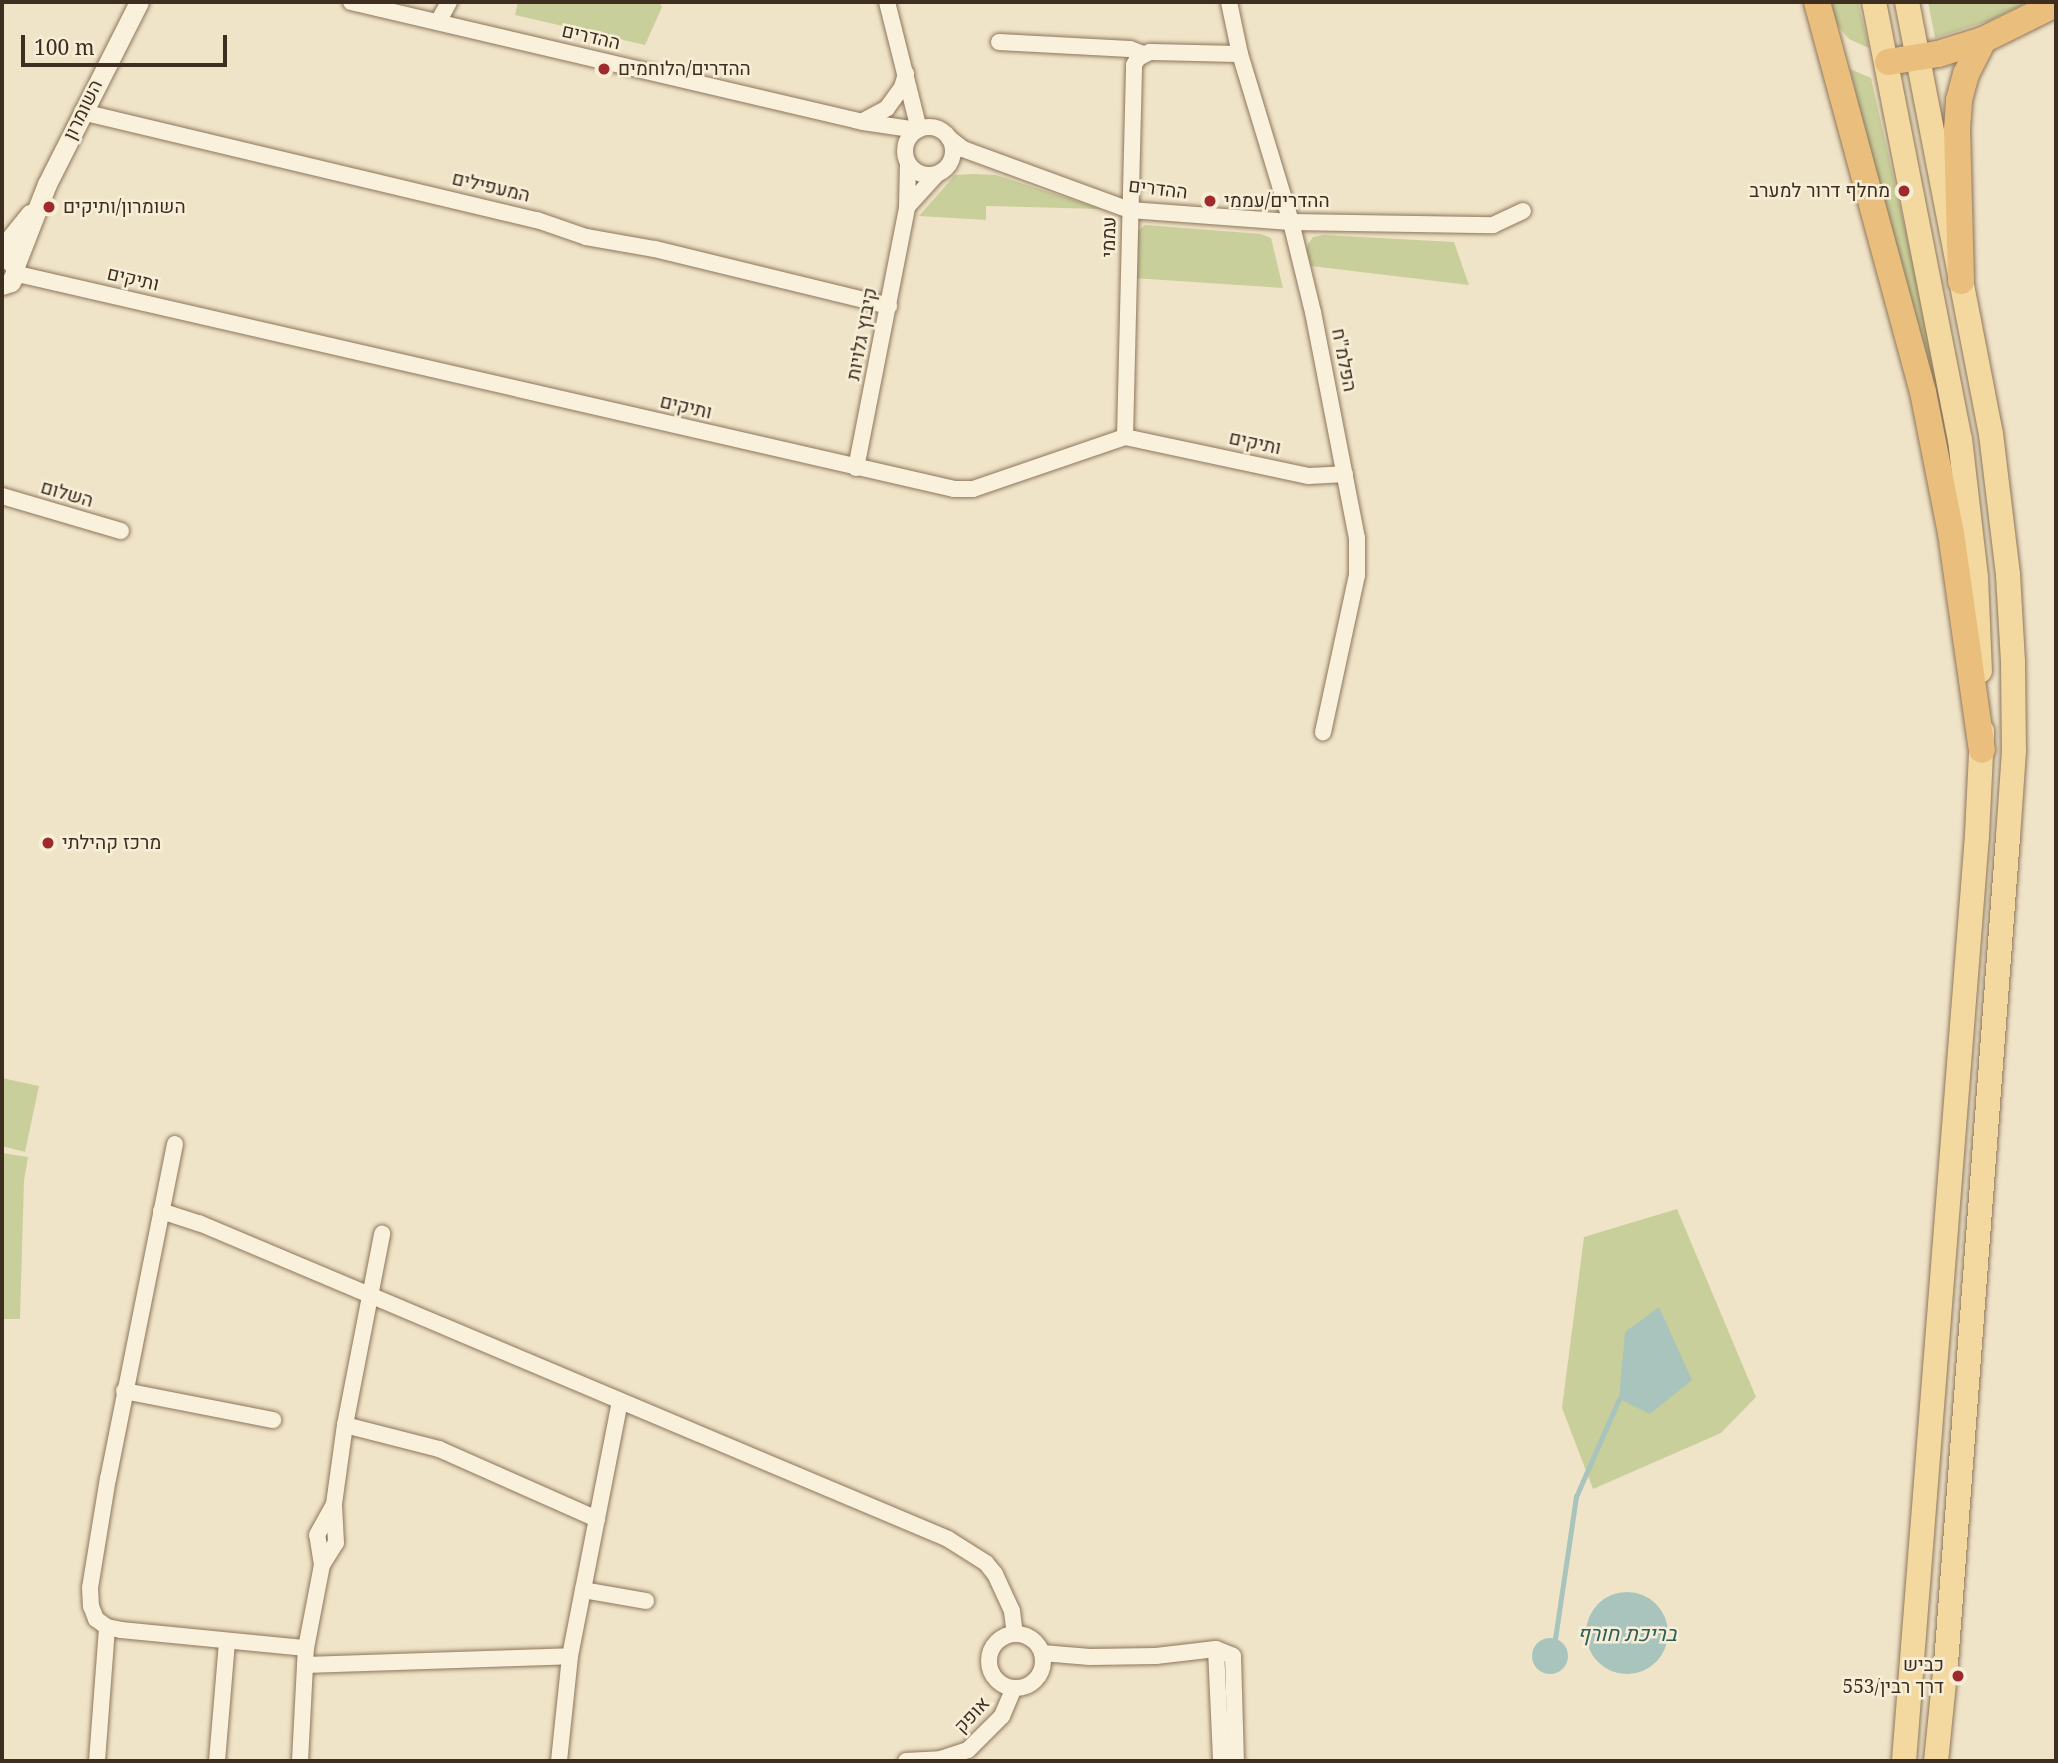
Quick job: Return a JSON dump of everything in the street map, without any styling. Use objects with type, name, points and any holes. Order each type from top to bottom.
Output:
[{"type":"highway","points":[[1817,2],[1923,391],[1951,533],[1982,750]]},
{"type":"highway","points":[[1888,62],[1919,58],[1983,40],[2056,4]]},
{"type":"highway","points":[[1961,281],[1956,130],[1959,100],[1966,74],[1983,40]]},
{"type":"main road","points":[[1874,2],[1948,374],[1966,488],[1976,578],[1982,750],[1904,1761]]},
{"type":"main road","points":[[1907,2],[1991,434],[2012,636],[2014,751],[1946,1663],[1936,1761]]},
{"type":"main road","points":[[1892,1761],[1907,1716]]},
{"type":"street","name":"ההדרים","points":[[351,2],[862,122],[918,130]]},
{"type":"street","points":[[438,22],[449,2]]},
{"type":"street","points":[[887,2],[918,130]]},
{"type":"street","name":"הפלמ\"ח","points":[[1229,2],[1240,54],[1291,222],[1313,312],[1357,538],[1357,575],[1323,732]]},
{"type":"street","name":"השומרון","points":[[7,278],[38,206],[134,6]]},
{"type":"street","points":[[999,42],[1130,49],[1143,54],[1240,54]]},
{"type":"street","name":"עממי","points":[[1125,437],[1134,65],[1143,54]]},
{"type":"street","points":[[862,122],[878,116],[887,108],[902,87],[906,74]]},
{"type":"street","name":"המעפילים","points":[[82,112],[537,220],[586,237],[655,249],[889,306]]},
{"type":"street","name":"ההדרים","points":[[862,122],[891,135],[907,157]]},
{"type":"street","points":[[907,208],[939,173],[953,152],[949,138],[939,129],[918,130],[909,139],[907,157],[920,174],[939,173]]},
{"type":"street","name":"ההדרים","points":[[949,138],[963,149],[1130,210],[1291,222],[1493,225],[1523,211]]},
{"type":"street","name":"קיבוץ גלויות","points":[[856,468],[907,208],[907,157]]},
{"type":"street","name":"ההדרים","points":[[939,173],[969,163],[1002,163]]},
{"type":"street","name":"השומרון","points":[[2,249],[38,206]]},
{"type":"street","name":"ותיקים","points":[[7,278],[36,278],[856,468],[964,490],[1125,437],[1309,476],[1345,474]]},
{"type":"street","name":"השלום","points":[[2,496],[121,531]]},
{"type":"street","points":[[175,1144],[124,1391],[90,1588],[91,1606],[96,1619],[107,1627],[228,1641],[306,1657],[570,1656]]},
{"type":"street","points":[[161,1211],[199,1223],[968,1549],[986,1563],[1005,1591],[1012,1611],[1015,1634]]},
{"type":"street","points":[[300,1761],[306,1657],[322,1565],[317,1535],[334,1504],[345,1425],[382,1234]]},
{"type":"street","points":[[124,1391],[273,1420]]},
{"type":"street","points":[[559,1761],[570,1656],[620,1401]]},
{"type":"street","points":[[345,1425],[439,1449],[597,1519]]},
{"type":"street","points":[[583,1590],[646,1601]]},
{"type":"street","points":[[97,1761],[107,1627]]},
{"type":"street","points":[[1015,1634],[1034,1641],[1042,1662],[1028,1686],[1014,1688],[998,1682],[989,1662],[996,1643],[1015,1634]]},
{"type":"street","points":[[217,1761],[228,1641]]},
{"type":"street","points":[[1216,1656],[1221,1761]]},
{"type":"street","points":[[1042,1662],[1090,1657],[1233,1656],[1236,1761]]},
{"type":"street","points":[[1946,1663],[1948,1761]]},
{"type":"street","name":"אופק","points":[[906,1761],[971,1756],[1002,1716],[1014,1688]]},
{"type":"street","points":[[304,1723],[309,1761]]},
{"type":"green space","points":[[518,2],[659,2],[662,7],[645,45],[515,15]]},
{"type":"green space","points":[[1829,2],[1858,2],[1869,48],[1849,39],[1838,26]]},
{"type":"green space","points":[[1928,2],[2027,2],[1989,21],[1935,38]]},
{"type":"green space","points":[[1850,69],[1871,78],[1945,405],[1933,405]]},
{"type":"green space","points":[[955,175],[996,175],[1101,209],[986,206],[986,220],[919,216]]},
{"type":"green space","points":[[1145,225],[1261,234],[1271,238],[1283,288],[1133,278],[1137,232]]},
{"type":"green space","points":[[1324,235],[1454,242],[1469,285],[1311,266],[1306,251],[1308,244],[1313,237]]},
{"type":"green space","points":[[2,1078],[39,1086],[25,1152],[2,1146]]},
{"type":"green space","points":[[2,1153],[28,1157],[24,1181],[20,1319],[2,1319]]},
{"type":"green space","points":[[1677,1209],[1756,1397],[1721,1433],[1593,1489],[1562,1408],[1584,1237]]},
{"type":"water","points":[[1659,1307],[1692,1380],[1650,1414],[1619,1399],[1625,1332]]},
{"type":"water","name":"בריכת חורף","points":[[1619,1592],[1635,1592],[1650,1599],[1661,1610],[1668,1625],[1665,1649],[1656,1662],[1635,1674],[1619,1674],[1604,1667],[1593,1656],[1586,1641],[1586,1625],[1593,1610],[1604,1599]]},
{"type":"water","points":[[1550,1638],[1563,1643],[1568,1656],[1563,1669],[1550,1674],[1537,1669],[1532,1656],[1537,1643]]},
{"type":"waterway","points":[[1555,1639],[1576,1497],[1619,1399]]},
{"type":"place","name":"ההדרים/הלוחמים","points":[[604,69]]},
{"type":"place","name":"מחלף דרור למערב","points":[[1904,191]]},
{"type":"place","name":"ההדרים/עממי","points":[[1210,201]]},
{"type":"place","name":"השומרון/ותיקים","points":[[49,207]]},
{"type":"place","name":"מרכז קהילתי","points":[[48,843]]},
{"type":"place","name":"כביש 553/דרך רבין","points":[[1958,1676]]}]
